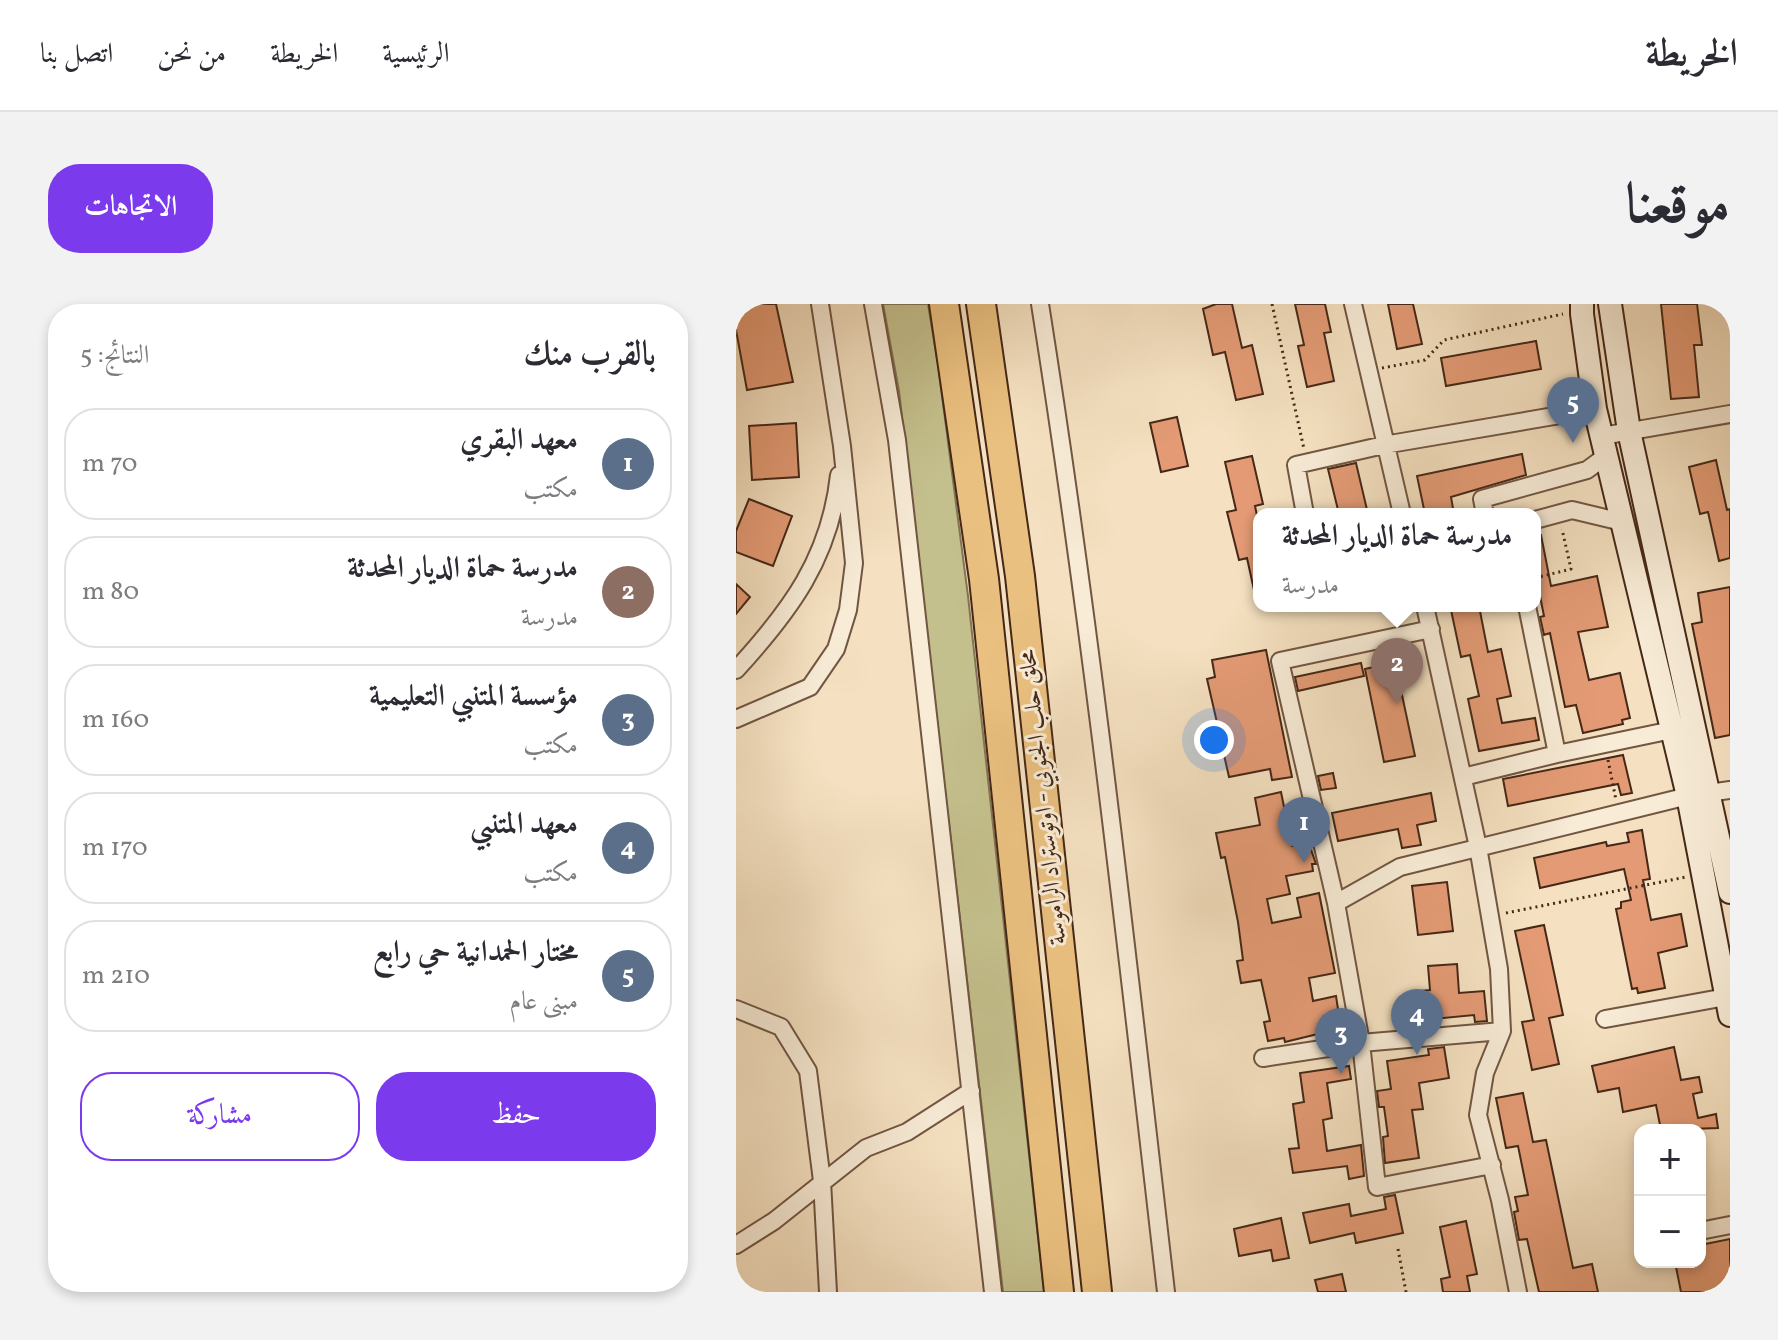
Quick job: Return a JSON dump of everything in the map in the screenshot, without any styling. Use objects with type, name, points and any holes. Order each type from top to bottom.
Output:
[{"type":"highway","name":"محلق حلب الجنوبي - اوتوستراد الراموسة","points":[[944,304],[984,579],[1059,1292]]},
{"type":"highway","name":"محلق حلب الجنوبي - اوتوستراد الراموسة","points":[[981,304],[1020,576],[1097,1292]]},
{"type":"main road","points":[[1610,304],[1629,431],[1730,892]]},
{"type":"main road","points":[[1582,307],[1595,409],[1672,730],[1709,793],[1702,874],[1728,1006]]},
{"type":"street","points":[[736,719],[810,687],[836,649],[848,610],[854,563],[842,446],[820,304]]},
{"type":"street","points":[[873,304],[897,440],[993,1292]]},
{"type":"street","points":[[1040,304],[1065,458],[1166,1292]]},
{"type":"street","points":[[1353,304],[1400,508]]},
{"type":"street","points":[[1304,508],[1296,465],[1384,445],[1595,409]]},
{"type":"street","points":[[1484,508],[1482,499],[1587,470],[1604,446],[1629,431],[1730,414]]},
{"type":"street","points":[[736,670],[798,597],[817,558],[838,487],[842,446]]},
{"type":"street","points":[[1541,518],[1572,510],[1622,522]]},
{"type":"street","points":[[1427,612],[1478,847],[1499,969],[1502,1031],[1485,1073],[1478,1115],[1492,1165],[1518,1292]]},
{"type":"street","points":[[1528,612],[1557,754]]},
{"type":"street","points":[[1431,629],[1280,661],[1336,903],[1361,1043],[1377,1187],[1492,1165]]},
{"type":"street","points":[[1463,777],[1672,730]]},
{"type":"street","points":[[1336,903],[1400,867],[1709,793]]},
{"type":"street","points":[[1605,1019],[1728,1006]]},
{"type":"street","points":[[736,1009],[781,1027],[808,1071],[822,1181],[828,1292]]},
{"type":"street","points":[[1263,1058],[1361,1043],[1502,1031]]},
{"type":"street","points":[[736,1245],[774,1221],[866,1148],[907,1132],[971,1091]]},
{"type":"street","points":[[1706,1230],[1730,1225]]},
{"type":"path","points":[[1272,304],[1307,463]]},
{"type":"path","points":[[1368,370],[1425,360],[1444,340],[1582,307]]},
{"type":"path","points":[[1541,576],[1571,569],[1558,514]]},
{"type":"path","points":[[1604,744],[1618,813]]},
{"type":"path","points":[[1490,916],[1702,874]]},
{"type":"path","points":[[1398,1249],[1406,1292]]},
{"type":"shaded area","points":[[883,304],[928,304],[938,365],[968,596],[1044,1292],[1003,1292],[899,391]]},
{"type":"building","points":[[736,304],[776,304],[793,382],[747,390],[736,330]]},
{"type":"building","points":[[1216,304],[1232,304],[1242,348],[1252,345],[1263,394],[1236,400],[1225,352],[1213,355],[1203,309]]},
{"type":"building","points":[[1295,304],[1325,304],[1331,332],[1324,333],[1334,381],[1307,387],[1298,346],[1304,345]]},
{"type":"building","points":[[1388,304],[1413,304],[1422,344],[1397,349]]},
{"type":"building","points":[[1661,304],[1697,304],[1702,345],[1694,345],[1699,397],[1671,399]]},
{"type":"building","points":[[1536,341],[1541,369],[1446,386],[1441,358]]},
{"type":"building","points":[[1177,417],[1188,466],[1161,472],[1150,423]]},
{"type":"building","points":[[796,423],[799,477],[752,480],[749,426]]},
{"type":"building","points":[[1522,454],[1526,475],[1451,497],[1453,508],[1424,508],[1417,476]]},
{"type":"building","points":[[1252,456],[1263,504],[1253,508],[1253,585],[1247,558],[1239,560],[1227,512],[1236,510],[1225,462]]},
{"type":"building","points":[[1716,460],[1727,510],[1730,509],[1730,558],[1719,561],[1708,512],[1700,514],[1689,467]]},
{"type":"building","points":[[1356,463],[1367,508],[1338,508],[1328,469]]},
{"type":"building","points":[[749,499],[792,516],[773,566],[736,552],[736,531]]},
{"type":"building","points":[[1541,535],[1551,586],[1597,576],[1608,627],[1578,632],[1589,680],[1620,673],[1630,718],[1622,720],[1623,724],[1583,733],[1576,705],[1565,707],[1550,633],[1544,635],[1540,617],[1544,616],[1541,601]]},
{"type":"building","points":[[736,584],[750,597],[736,614]]},
{"type":"building","points":[[1730,587],[1730,735],[1715,738],[1692,624],[1702,622],[1698,593]]},
{"type":"building","points":[[1451,612],[1480,612],[1488,652],[1501,649],[1511,696],[1497,699],[1502,723],[1535,718],[1539,740],[1479,751],[1468,699],[1479,696],[1470,655],[1461,657]]},
{"type":"building","points":[[1266,650],[1292,777],[1272,780],[1270,769],[1229,777],[1224,755],[1216,756],[1210,729],[1218,727],[1207,679],[1215,677],[1212,660]]},
{"type":"building","points":[[1395,662],[1415,756],[1384,762],[1365,669]]},
{"type":"building","points":[[1361,663],[1364,676],[1298,691],[1295,677]]},
{"type":"building","points":[[1623,755],[1632,793],[1621,795],[1618,784],[1508,806],[1503,779]]},
{"type":"building","points":[[1333,773],[1336,788],[1321,790],[1318,776]]},
{"type":"building","points":[[1281,792],[1292,846],[1309,844],[1316,864],[1312,864],[1313,871],[1286,876],[1290,894],[1267,899],[1272,923],[1301,917],[1297,898],[1319,893],[1335,973],[1309,978],[1313,1001],[1336,996],[1342,1035],[1327,1037],[1326,1032],[1285,1042],[1284,1038],[1268,1041],[1264,1022],[1270,1021],[1261,980],[1241,983],[1237,961],[1243,960],[1238,922],[1225,857],[1221,858],[1216,833],[1260,825],[1255,798]]},
{"type":"building","points":[[1431,793],[1436,821],[1417,825],[1421,845],[1402,848],[1398,829],[1338,841],[1332,813]]},
{"type":"building","points":[[1642,830],[1650,879],[1643,880],[1651,920],[1681,914],[1687,946],[1658,953],[1665,988],[1638,993],[1637,988],[1632,989],[1616,909],[1621,908],[1621,902],[1631,900],[1624,869],[1540,888],[1534,858],[1606,842],[1607,846],[1629,842],[1627,833]]},
{"type":"building","points":[[1447,882],[1453,931],[1418,935],[1412,886]]},
{"type":"building","points":[[1544,925],[1563,1015],[1549,1018],[1559,1064],[1532,1070],[1522,1022],[1534,1020],[1515,931]]},
{"type":"building","points":[[1457,964],[1459,993],[1484,991],[1487,1021],[1475,1022],[1474,1015],[1423,1020],[1421,991],[1430,990],[1428,966]]},
{"type":"building","points":[[1444,1047],[1449,1078],[1419,1083],[1423,1109],[1412,1110],[1419,1158],[1385,1163],[1383,1137],[1388,1136],[1384,1107],[1379,1107],[1377,1091],[1391,1089],[1387,1061],[1429,1055],[1428,1049]]},
{"type":"building","points":[[1674,1047],[1681,1080],[1699,1077],[1702,1092],[1693,1094],[1698,1118],[1716,1114],[1718,1128],[1706,1128],[1706,1124],[1660,1124],[1656,1105],[1623,1112],[1619,1088],[1598,1092],[1592,1066]]},
{"type":"building","points":[[1349,1066],[1351,1079],[1327,1083],[1332,1118],[1323,1120],[1327,1151],[1361,1145],[1364,1176],[1349,1179],[1347,1166],[1293,1173],[1289,1149],[1299,1148],[1293,1104],[1304,1102],[1300,1073]]},
{"type":"building","points":[[1523,1093],[1533,1142],[1546,1140],[1573,1268],[1592,1264],[1598,1292],[1539,1292],[1527,1239],[1519,1240],[1515,1197],[1528,1195],[1518,1146],[1506,1148],[1496,1098]]},
{"type":"building","points":[[1395,1195],[1403,1233],[1356,1243],[1354,1233],[1310,1243],[1303,1213],[1349,1204],[1351,1216],[1386,1209],[1384,1197]]},
{"type":"building","points":[[1281,1218],[1289,1258],[1273,1261],[1271,1250],[1239,1256],[1234,1229]]},
{"type":"building","points":[[1466,1221],[1477,1274],[1467,1276],[1470,1292],[1443,1292],[1441,1279],[1450,1277],[1440,1227]]},
{"type":"building","points":[[1730,1239],[1730,1292],[1681,1292],[1676,1268],[1706,1268],[1706,1244]]},
{"type":"building","points":[[1342,1274],[1346,1292],[1318,1292],[1315,1280]]},
{"type":"place","name":"مختار الحمدانية حي رابع","points":[[1573,443]]},
{"type":"place","name":"مدرسة حماة الديار المحدثة","points":[[1397,704]]},
{"type":"place","name":"معهد البقري","points":[[1304,863]]},
{"type":"place","name":"معهد المتنبي","points":[[1417,1055]]},
{"type":"place","name":"مؤسسة المتنبي التعليمية","points":[[1341,1074]]}]
